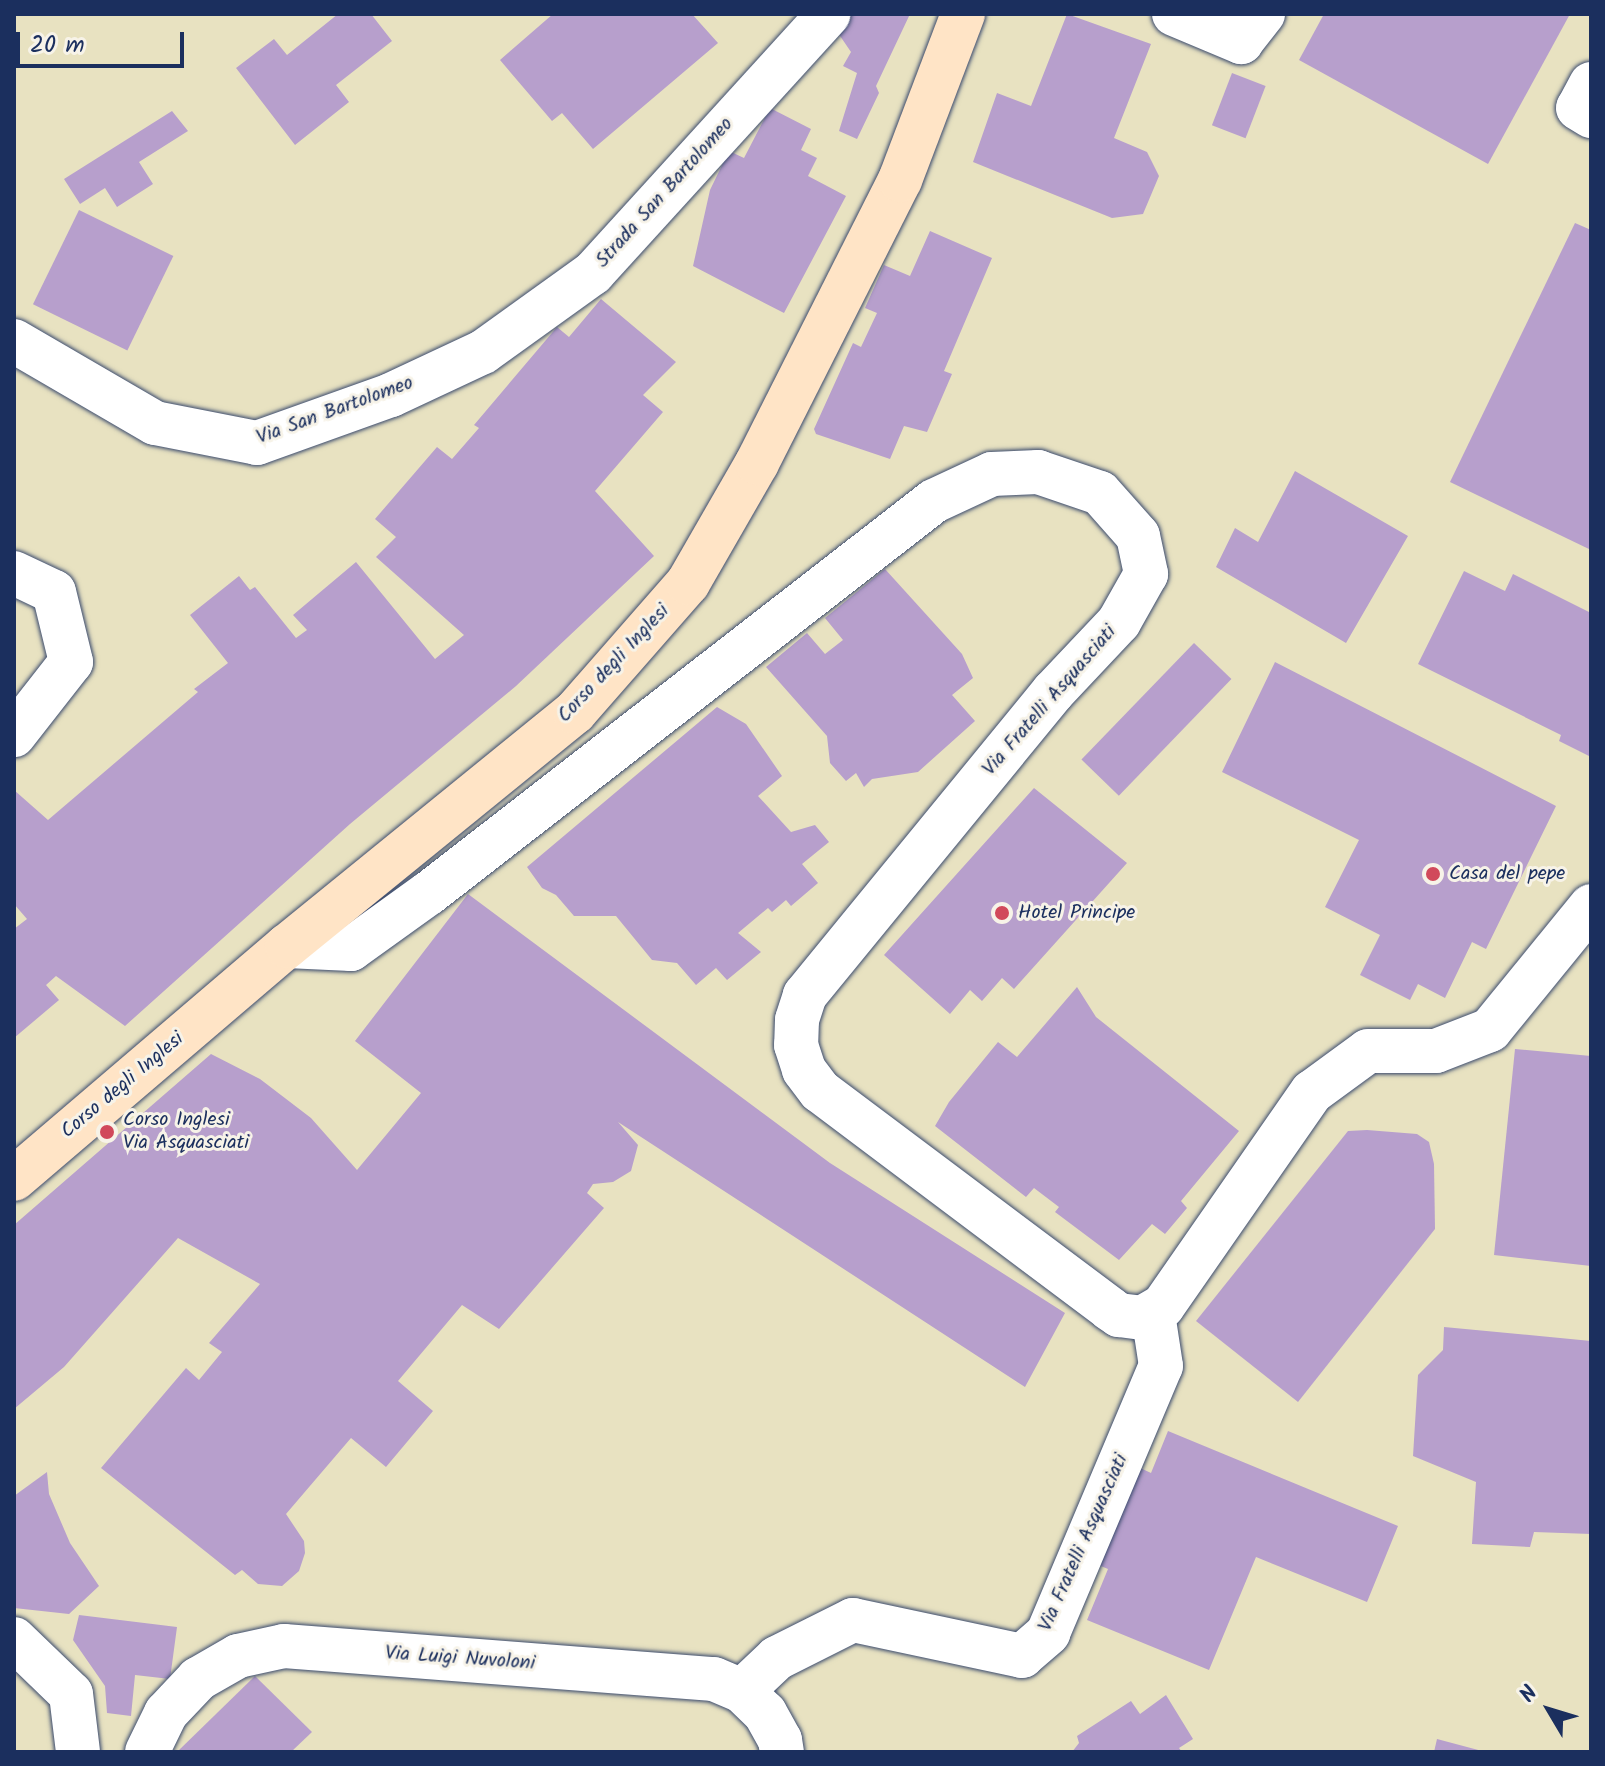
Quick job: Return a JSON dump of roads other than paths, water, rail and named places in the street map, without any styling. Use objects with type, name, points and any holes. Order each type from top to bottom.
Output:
[{"type":"main road","name":"Corso degli Inglesi","points":[[14,1179],[287,946],[575,712],[688,583],[757,463],[900,180],[963,14]]},
{"type":"street","name":"Strada San Bartolomeo","points":[[483,352],[593,273],[829,14]]},
{"type":"street","points":[[1174,14],[1241,42],[1263,14]]},
{"type":"street","points":[[1591,84],[1578,108],[1591,116]]},
{"type":"street","name":"Via San Bartolomeo","points":[[14,341],[155,423],[257,443],[391,395],[483,352]]},
{"type":"street","name":"Via Fratelli Asquasciati","points":[[287,946],[351,949],[442,884],[934,501],[992,474],[1038,472],[1100,493],[1138,536],[1146,574],[1119,622],[1053,692],[805,995],[797,1020],[796,1045],[804,1070],[820,1091],[1119,1315],[1131,1318],[1153,1314],[1161,1366],[1048,1633],[1022,1656],[853,1620],[777,1658],[742,1691]]},
{"type":"street","points":[[14,573],[54,592],[71,662],[14,735]]},
{"type":"street","points":[[1153,1314],[1163,1306],[1312,1092],[1368,1051],[1436,1051],[1490,1030],[1591,906]]},
{"type":"street","points":[[14,1639],[71,1694],[78,1752]]},
{"type":"street","name":"Via Luigi Nuvoloni","points":[[147,1752],[166,1713],[198,1679],[238,1656],[284,1646],[714,1679],[742,1691],[765,1713],[780,1740],[782,1752]]},
{"type":"place","name":"Casa del pepe","points":[[1433,874]]},
{"type":"place","name":"Hotel Principe","points":[[1002,913]]},
{"type":"place","name":"Corso Inglesi Via Asquasciati","points":[[107,1132]]}]
